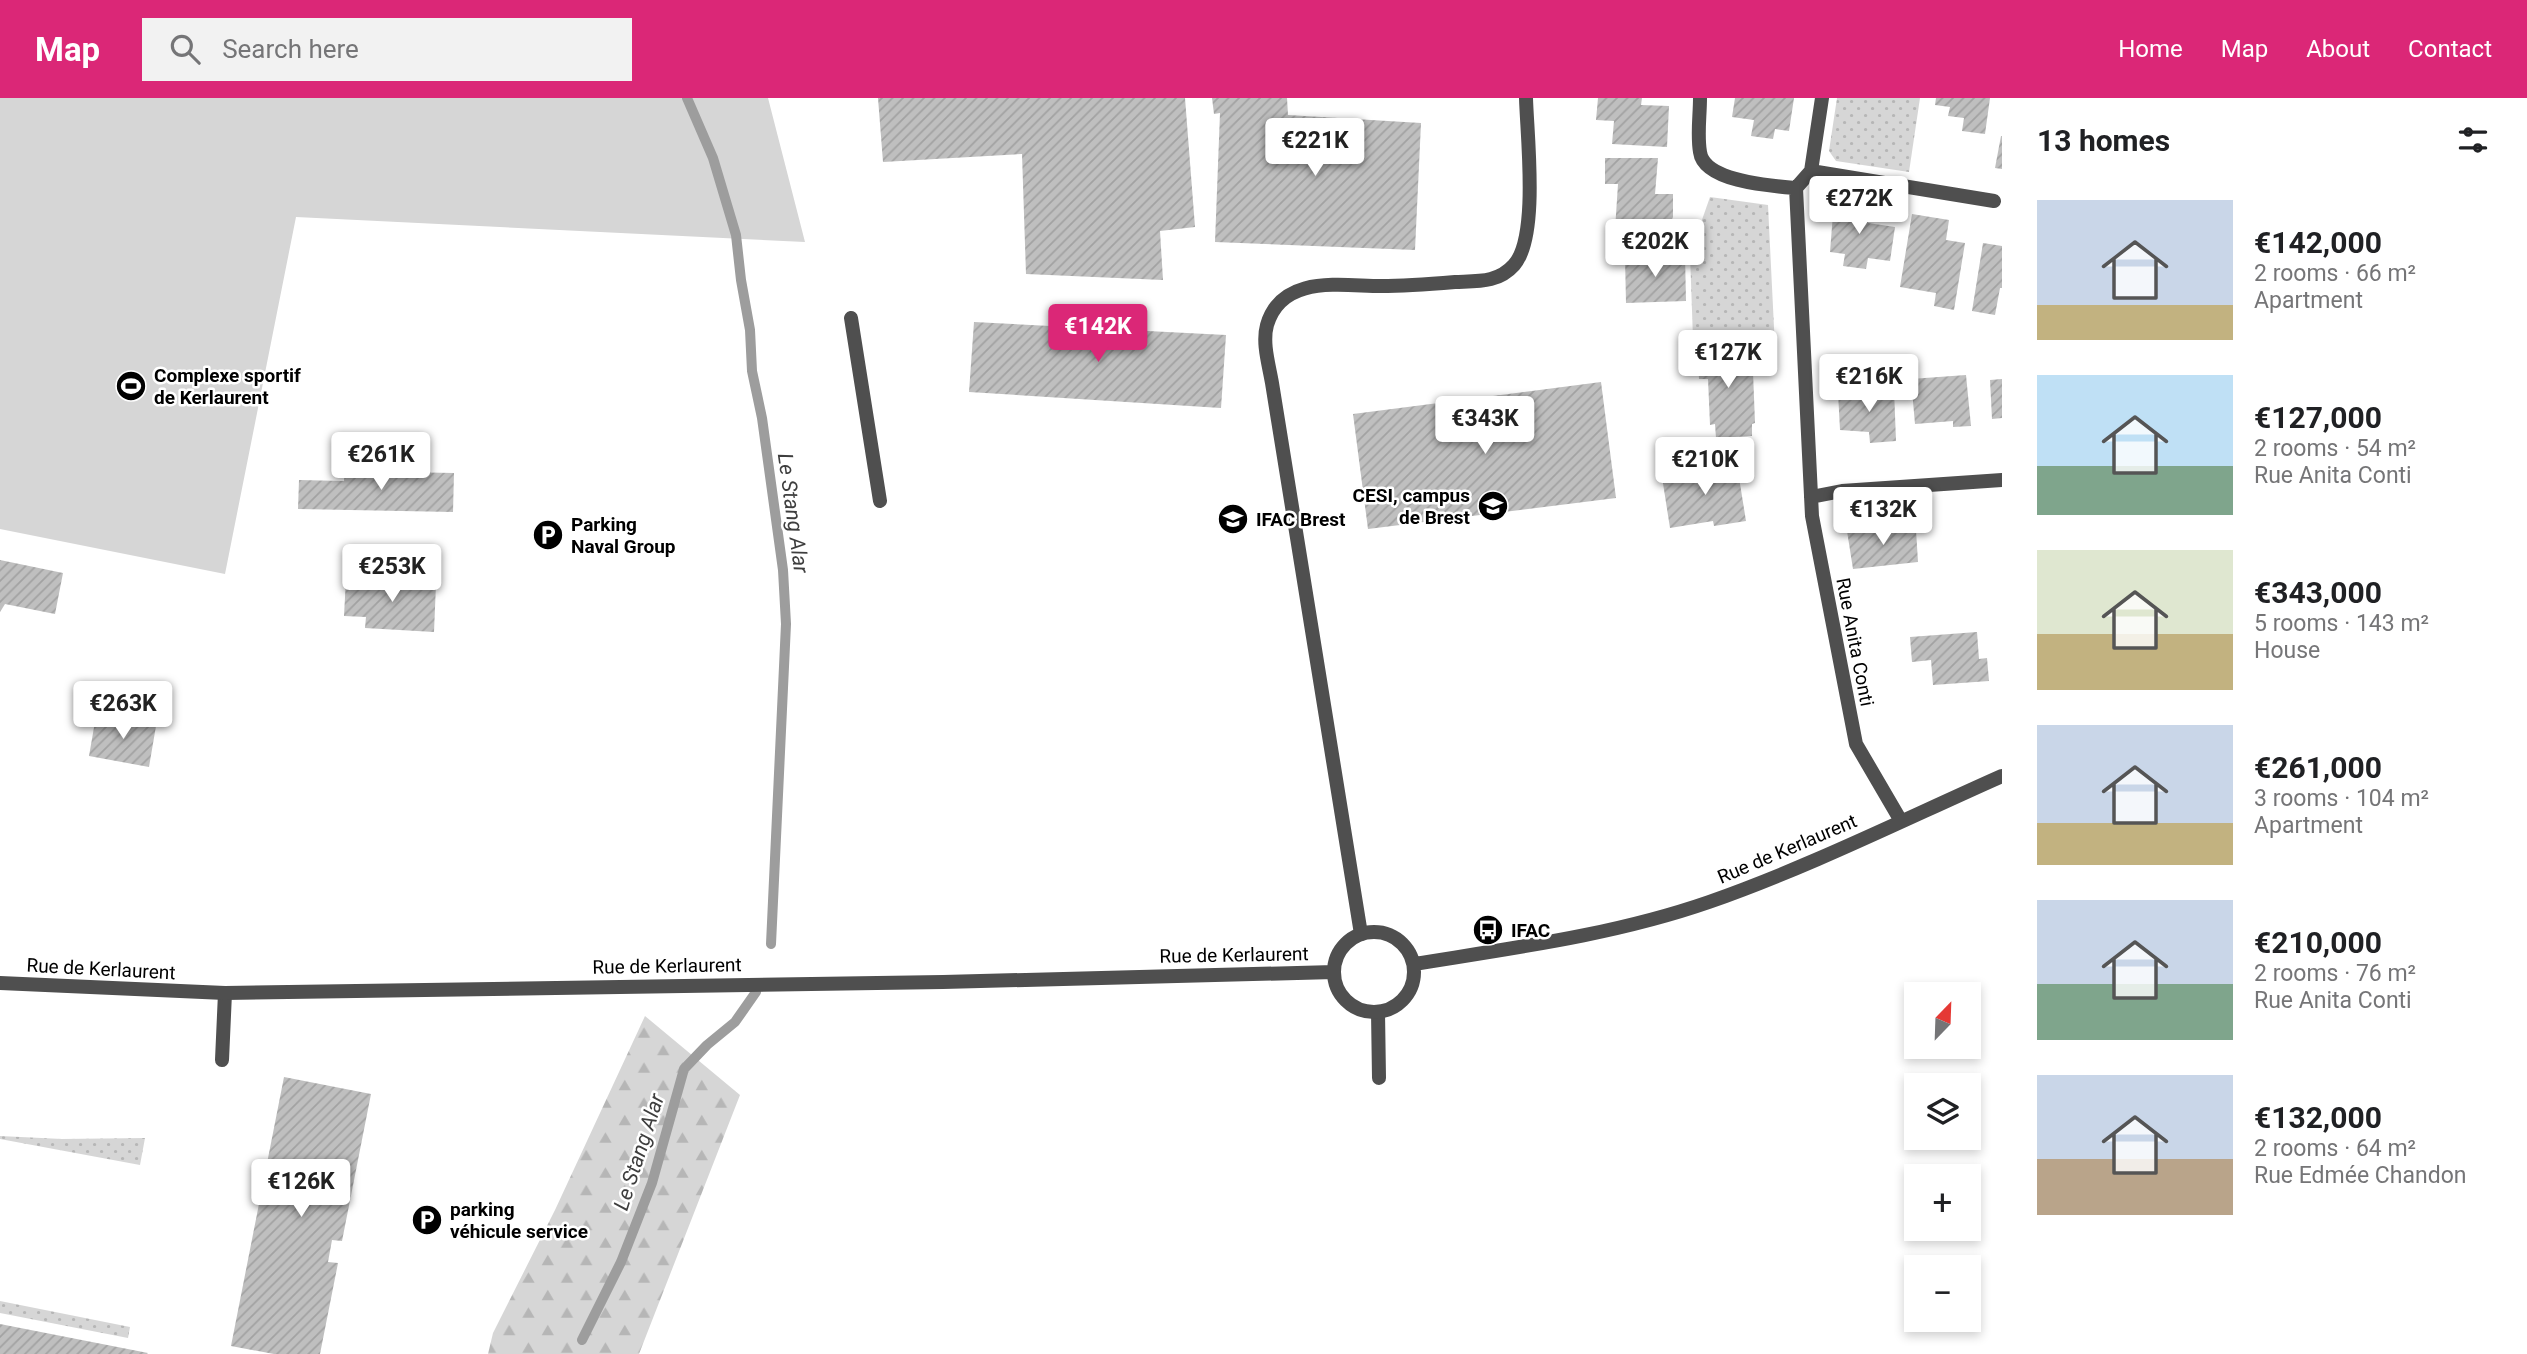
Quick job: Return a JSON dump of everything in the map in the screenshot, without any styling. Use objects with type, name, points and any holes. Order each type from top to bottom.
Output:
[{"type":"street","points":[[1361,934],[1265,338],[1267,326],[1281,302],[1293,292],[1308,286],[1383,286],[1493,280],[1515,264],[1528,234],[1526,98]]},
{"type":"street","points":[[1700,98],[1700,155],[1708,167],[1720,175],[1796,188],[1811,171],[1822,98]]},
{"type":"street","points":[[1811,171],[1994,201]]},
{"type":"street","name":"Rue Anita Conti","points":[[1796,188],[1811,497],[1821,571],[1856,744],[1901,821]]},
{"type":"street","points":[[851,318],[880,501]]},
{"type":"street","points":[[1811,497],[1842,491],[2002,480]]},
{"type":"street","name":"Rue de Kerlaurent","points":[[1414,964],[1591,934],[1708,902],[1782,874],[2002,776]]},
{"type":"street","points":[[1374,932],[1388,935],[1400,942],[1409,952],[1414,964],[1414,978],[1402,1001],[1378,1012],[1353,1006],[1336,986],[1336,960],[1342,949],[1361,934],[1374,932]]},
{"type":"street","name":"Rue de Kerlaurent","points":[[0,984],[225,993],[943,982],[1334,972]]},
{"type":"street","points":[[222,1060],[225,993]]},
{"type":"street","points":[[1378,1012],[1379,1078]]},
{"type":"green space","name":"Complexe sportif de Kerlaurent","points":[[0,98],[768,98],[805,242],[296,217],[225,574],[0,529]]},
{"type":"green space","points":[[1837,98],[1920,98],[1909,172],[1836,161],[1829,151]]},
{"type":"green space","points":[[1710,197],[1768,205],[1775,348],[1697,343],[1693,339],[1690,254]]},
{"type":"green space","points":[[645,1016],[740,1095],[639,1354],[488,1354],[493,1333],[555,1210]]},
{"type":"green space","points":[[0,1136],[62,1139],[145,1138],[140,1165],[0,1139]]},
{"type":"green space","points":[[0,1301],[130,1327],[128,1338],[0,1313]]},
{"type":"building","points":[[878,98],[1185,98],[1195,227],[1160,231],[1163,280],[1026,274],[1022,154],[883,162]]},
{"type":"building","points":[[1212,98],[1287,98],[1288,115],[1421,123],[1415,250],[1215,242],[1220,113],[1214,114]]},
{"type":"building","points":[[1598,98],[1642,98],[1641,105],[1669,106],[1667,147],[1612,144],[1614,121],[1596,120]]},
{"type":"building","points":[[1735,98],[1794,98],[1789,131],[1775,129],[1773,139],[1751,136],[1754,120],[1732,117]]},
{"type":"building","points":[[1936,98],[1990,98],[1985,134],[1962,131],[1964,118],[1948,116],[1950,107],[1935,105]]},
{"type":"building","points":[[2002,136],[2002,169],[1995,168]]},
{"type":"building","points":[[1605,158],[1658,158],[1655,194],[1673,194],[1673,217],[1667,231],[1615,230],[1618,184],[1605,184]]},
{"type":"building","points":[[1834,201],[1871,206],[1868,223],[1895,227],[1890,261],[1868,258],[1866,269],[1843,266],[1845,254],[1830,252]]},
{"type":"building","points":[[1912,214],[1949,220],[1946,240],[1965,243],[1954,310],[1934,306],[1936,293],[1900,287]]},
{"type":"building","points":[[1983,243],[2002,246],[2002,288],[1995,315],[1972,311]]},
{"type":"building","points":[[1685,255],[1686,301],[1626,303],[1625,257]]},
{"type":"building","points":[[974,322],[1226,335],[1221,408],[969,392]]},
{"type":"building","points":[[1697,343],[1745,350],[1746,372],[1753,372],[1755,423],[1752,424],[1752,436],[1716,438],[1715,424],[1710,425],[1708,379],[1699,379]]},
{"type":"building","points":[[1966,375],[1971,426],[1953,427],[1953,421],[1915,424],[1911,379]]},
{"type":"building","points":[[2002,379],[2002,418],[1992,419],[1990,380]]},
{"type":"building","points":[[1601,382],[1616,498],[1368,529],[1353,414]]},
{"type":"building","points":[[1894,389],[1896,441],[1870,443],[1869,432],[1840,430],[1838,392]]},
{"type":"building","points":[[1737,465],[1746,521],[1714,526],[1713,521],[1670,528],[1662,477]]},
{"type":"building","points":[[345,471],[454,473],[453,512],[298,509],[299,480],[344,481]]},
{"type":"building","points":[[1902,527],[1902,530],[1916,530],[1918,562],[1853,569],[1847,531]]},
{"type":"building","points":[[0,560],[63,573],[55,614],[5,604],[0,612]]},
{"type":"building","points":[[346,578],[436,584],[434,632],[365,628],[366,617],[344,616]]},
{"type":"building","points":[[1977,632],[1979,659],[1987,658],[1989,681],[1933,685],[1931,660],[1912,662],[1910,637]]},
{"type":"building","points":[[96,716],[156,726],[149,767],[89,756]]},
{"type":"building","points":[[284,1077],[371,1094],[342,1241],[332,1240],[328,1262],[338,1263],[320,1354],[274,1354],[231,1346]]},
{"type":"building","points":[[0,1324],[148,1353],[0,1354]]},
{"type":"waterway","name":"Le Stang Alar","points":[[687,98],[713,158],[736,235],[750,330],[752,371],[762,418],[783,570],[786,624],[771,944]]},
{"type":"waterway","name":"Le Stang Alar","points":[[582,1340],[621,1262],[652,1183],[684,1069],[735,1022],[756,992]]},
{"type":"place","name":"Complexe sportif de Kerlaurent","points":[[131,386]]},
{"type":"place","name":"CESI, campus de Brest","points":[[1493,506]]},
{"type":"place","name":"IFAC Brest","points":[[1233,519]]},
{"type":"place","name":"Parking Naval Group","points":[[548,535]]},
{"type":"place","name":"IFAC","points":[[1488,930]]},
{"type":"place","name":"parking véhicule service","points":[[427,1220]]}]
